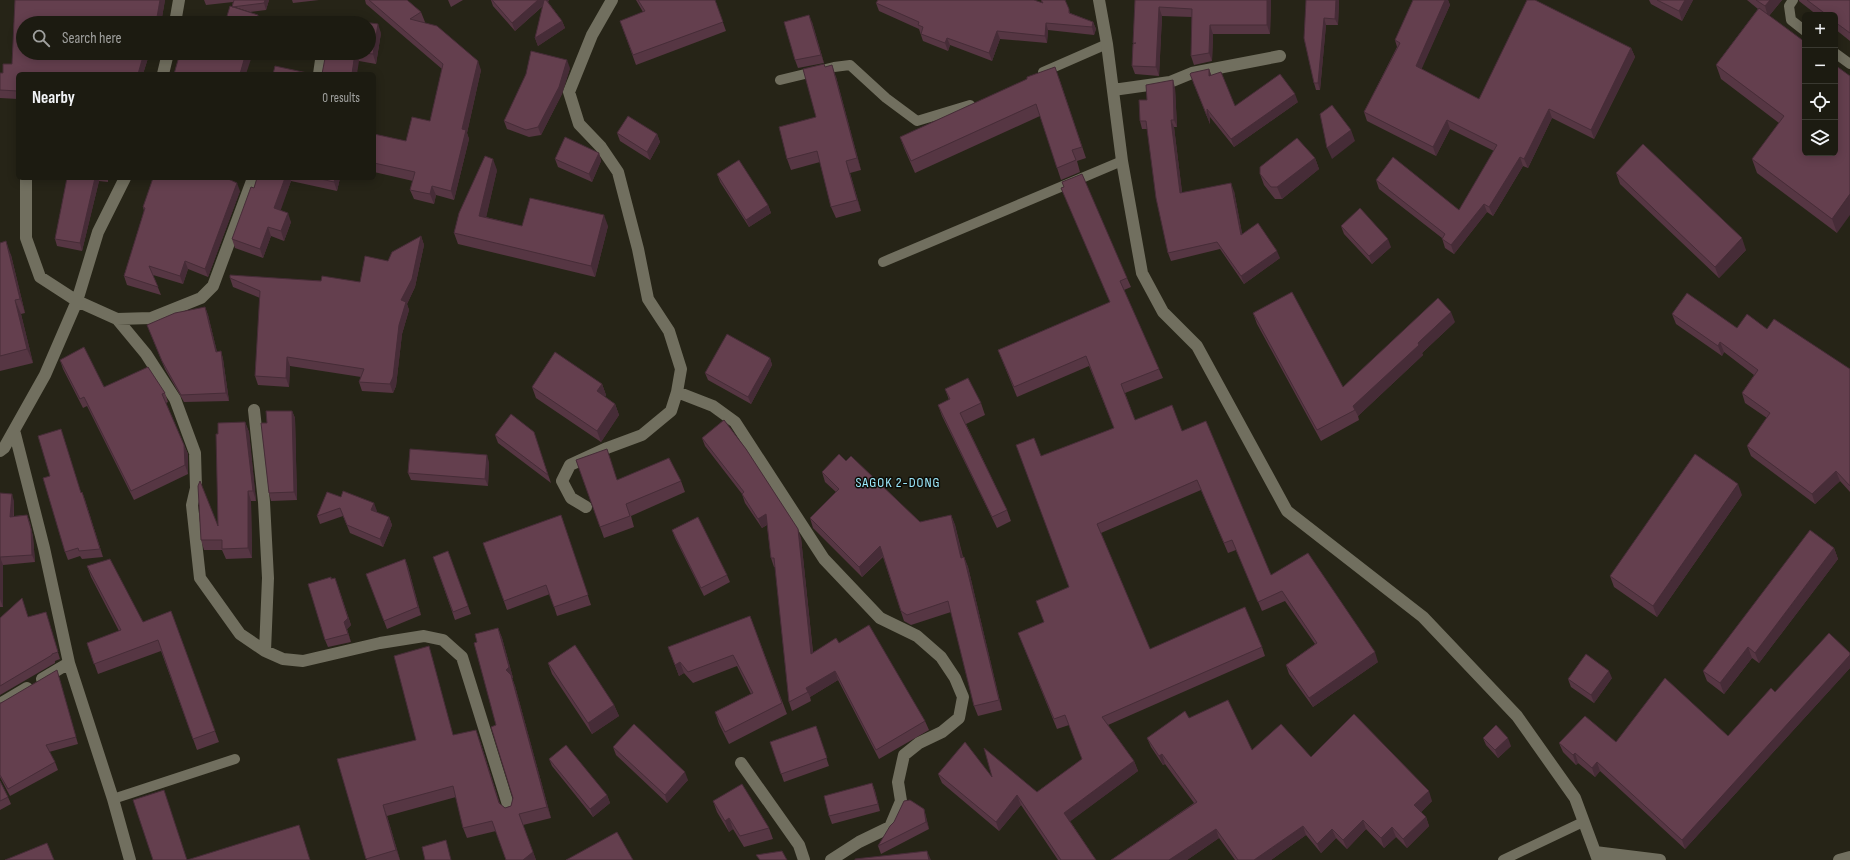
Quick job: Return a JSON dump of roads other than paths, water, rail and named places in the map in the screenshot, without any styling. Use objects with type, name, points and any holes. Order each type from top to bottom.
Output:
[{"type":"street","points":[[176,16],[179,0]]},
{"type":"street","points":[[586,507],[571,498],[562,481],[570,465],[607,448],[642,435],[671,411],[677,392],[681,369],[669,331],[648,299],[638,249],[618,172],[601,146],[580,124],[569,92],[592,35],[612,0]]},
{"type":"street","points":[[1099,0],[1107,44],[1122,161],[1142,273],[1163,312],[1198,346],[1287,511],[1428,622],[1517,716],[1575,798],[1596,856],[1660,860]]},
{"type":"street","points":[[1113,90],[1170,82],[1192,73],[1280,56]]},
{"type":"street","points":[[163,72],[166,60]]},
{"type":"street","points":[[320,72],[321,60]]},
{"type":"street","points":[[26,180],[26,238],[40,277],[77,301],[117,319],[151,318],[201,298],[213,286],[251,180]]},
{"type":"street","points":[[0,451],[4,448],[45,374],[77,301],[98,232],[124,180]]},
{"type":"street","points":[[117,319],[146,354],[174,399],[195,453],[196,488],[192,505],[200,578],[240,634],[265,651],[283,659],[304,661],[380,643],[424,636],[443,640],[462,657],[510,811]]},
{"type":"street","points":[[677,392],[713,406],[736,422],[824,559],[880,618],[917,636],[941,657],[955,678],[963,697],[959,718],[942,732],[919,743],[904,755],[898,782],[901,801],[890,827],[859,842],[831,860]]},
{"type":"street","points":[[254,410],[264,502],[268,578],[265,651]]},
{"type":"street","points":[[14,430],[44,548],[69,663],[113,799],[130,860]]},
{"type":"street","points":[[0,704],[69,663]]},
{"type":"street","points":[[741,763],[799,845],[804,860]]},
{"type":"street","points":[[1839,860],[1850,857]]},
{"type":"lane","points":[[1793,0],[1789,6],[1791,20],[1802,28]]},
{"type":"lane","points":[[1034,76],[1107,44]]},
{"type":"lane","points":[[1838,55],[1850,64]]},
{"type":"lane","points":[[780,80],[834,67],[850,65],[886,98],[917,121],[962,109],[976,102]]},
{"type":"lane","points":[[883,262],[1122,161]]},
{"type":"lane","points":[[113,799],[235,760]]},
{"type":"lane","points":[[1503,860],[1583,822]]},
{"type":"district","name":"SAGOK 2-DONG","points":[[898,482]]}]
